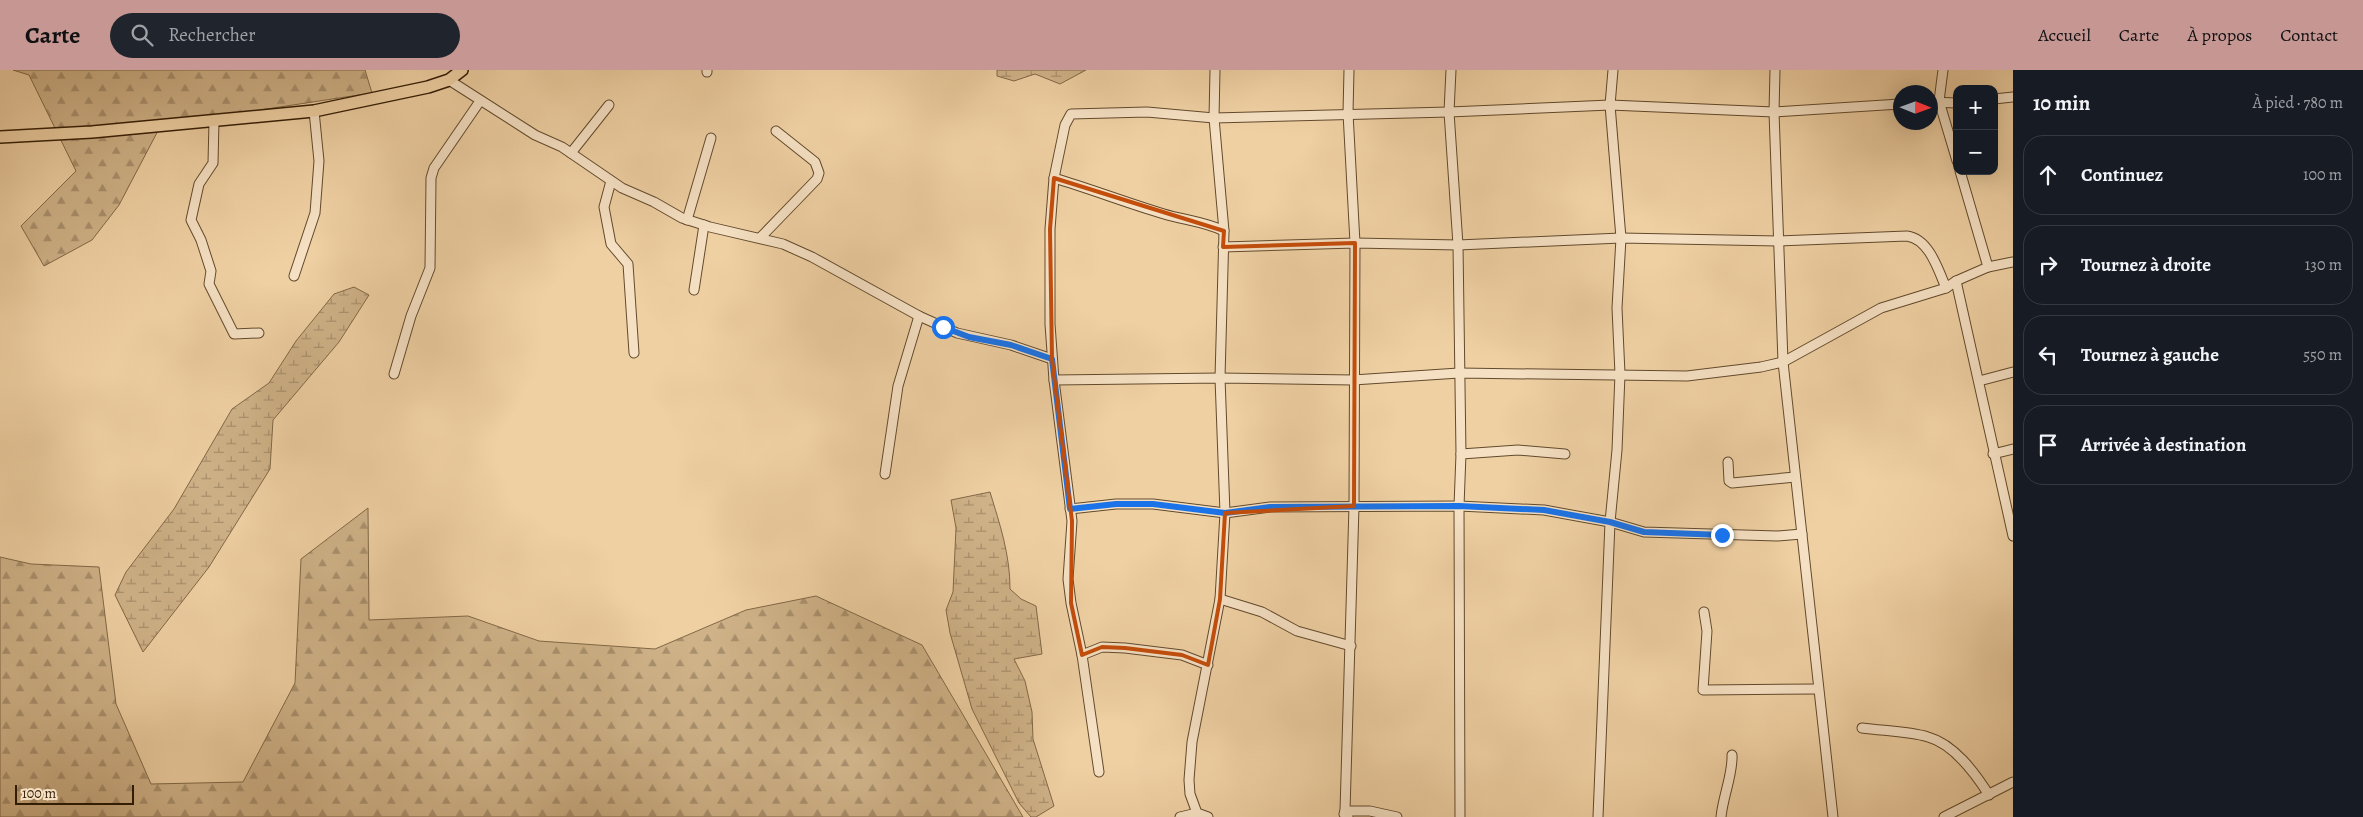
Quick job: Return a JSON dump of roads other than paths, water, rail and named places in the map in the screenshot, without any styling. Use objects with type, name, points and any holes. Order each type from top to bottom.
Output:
[{"type":"main road","points":[[0,136],[92,132],[314,111],[360,103],[448,80],[462,70]]},
{"type":"street","points":[[1198,813],[1190,794],[1189,780],[1192,742],[1220,599],[1225,513],[1220,378],[1224,231],[1214,118],[1215,70]]},
{"type":"street","points":[[1349,70],[1348,113],[1354,243],[1354,506],[1346,815],[1370,812],[1398,817]]},
{"type":"street","points":[[1451,70],[1449,112],[1458,245],[1461,454],[1459,506],[1460,817]]},
{"type":"street","points":[[1598,817],[1610,522],[1617,450],[1620,374],[1617,308],[1621,238],[1610,105],[1612,70]]},
{"type":"street","points":[[1775,70],[1774,112],[1783,362],[1833,817]]},
{"type":"street","points":[[1938,89],[1943,70]]},
{"type":"street","points":[[448,80],[535,136],[571,153],[611,181],[687,220],[783,244],[812,257],[919,316],[969,337],[1011,345],[1052,359]]},
{"type":"street","points":[[1998,99],[2013,97]]},
{"type":"street","points":[[394,374],[411,316],[430,268],[432,174],[438,161],[480,101]]},
{"type":"street","points":[[1938,101],[1953,103]]},
{"type":"street","points":[[1099,772],[1082,655],[1069,587],[1072,521],[1052,359],[1050,229],[1054,178],[1065,124],[1072,114],[1147,112],[1214,118],[1348,113],[1449,112],[1610,105],[1774,112],[1893,104]]},
{"type":"street","points":[[571,153],[609,105]]},
{"type":"street","points":[[1938,109],[1953,150]]},
{"type":"street","points":[[294,276],[315,213],[319,161],[314,111]]},
{"type":"street","points":[[214,121],[213,164],[199,184],[191,220],[201,240],[210,271],[209,284],[234,334],[259,333]]},
{"type":"street","points":[[760,238],[817,179],[820,173],[815,162],[776,132]]},
{"type":"street","points":[[687,220],[711,138]]},
{"type":"street","points":[[1961,175],[1988,267]]},
{"type":"street","points":[[1054,178],[1108,194],[1163,214],[1211,225],[1224,231]]},
{"type":"street","points":[[611,181],[604,206],[611,244],[628,264],[634,354]]},
{"type":"street","points":[[694,290],[704,225]]},
{"type":"street","points":[[1223,247],[1354,243],[1458,245],[1621,238],[1778,241],[1875,236],[1916,237],[1927,249],[1946,288]]},
{"type":"street","points":[[1054,380],[1220,378],[1353,380],[1459,373],[1687,376],[1761,367],[1783,362],[1880,308],[1946,288],[1956,281],[1988,267],[2013,262]]},
{"type":"street","points":[[1956,281],[1979,381],[1993,454],[2013,536]]},
{"type":"street","points":[[885,474],[898,386],[919,316]]},
{"type":"street","points":[[1979,381],[2013,372]]},
{"type":"street","points":[[1993,454],[2013,449]]},
{"type":"street","points":[[1461,454],[1518,450],[1565,454]]},
{"type":"street","points":[[1728,462],[1729,481],[1732,483],[1795,477]]},
{"type":"street","points":[[1070,509],[1116,504],[1153,504],[1225,513],[1270,507],[1459,506],[1544,510],[1610,522],[1644,532],[1778,536],[1802,534]]},
{"type":"street","points":[[1220,599],[1262,612],[1296,631],[1351,646]]},
{"type":"street","points":[[1704,612],[1707,631],[1703,690],[1818,689]]},
{"type":"street","points":[[1082,655],[1102,647],[1125,648],[1182,656],[1208,665]]},
{"type":"street","points":[[1862,728],[1927,737],[1938,741],[1977,776],[1989,795]]},
{"type":"street","points":[[1721,817],[1724,794],[1731,770],[1732,755]]},
{"type":"street","points":[[1944,817],[2013,782]]},
{"type":"street","points":[[1180,817],[1198,813],[1208,817]]}]
